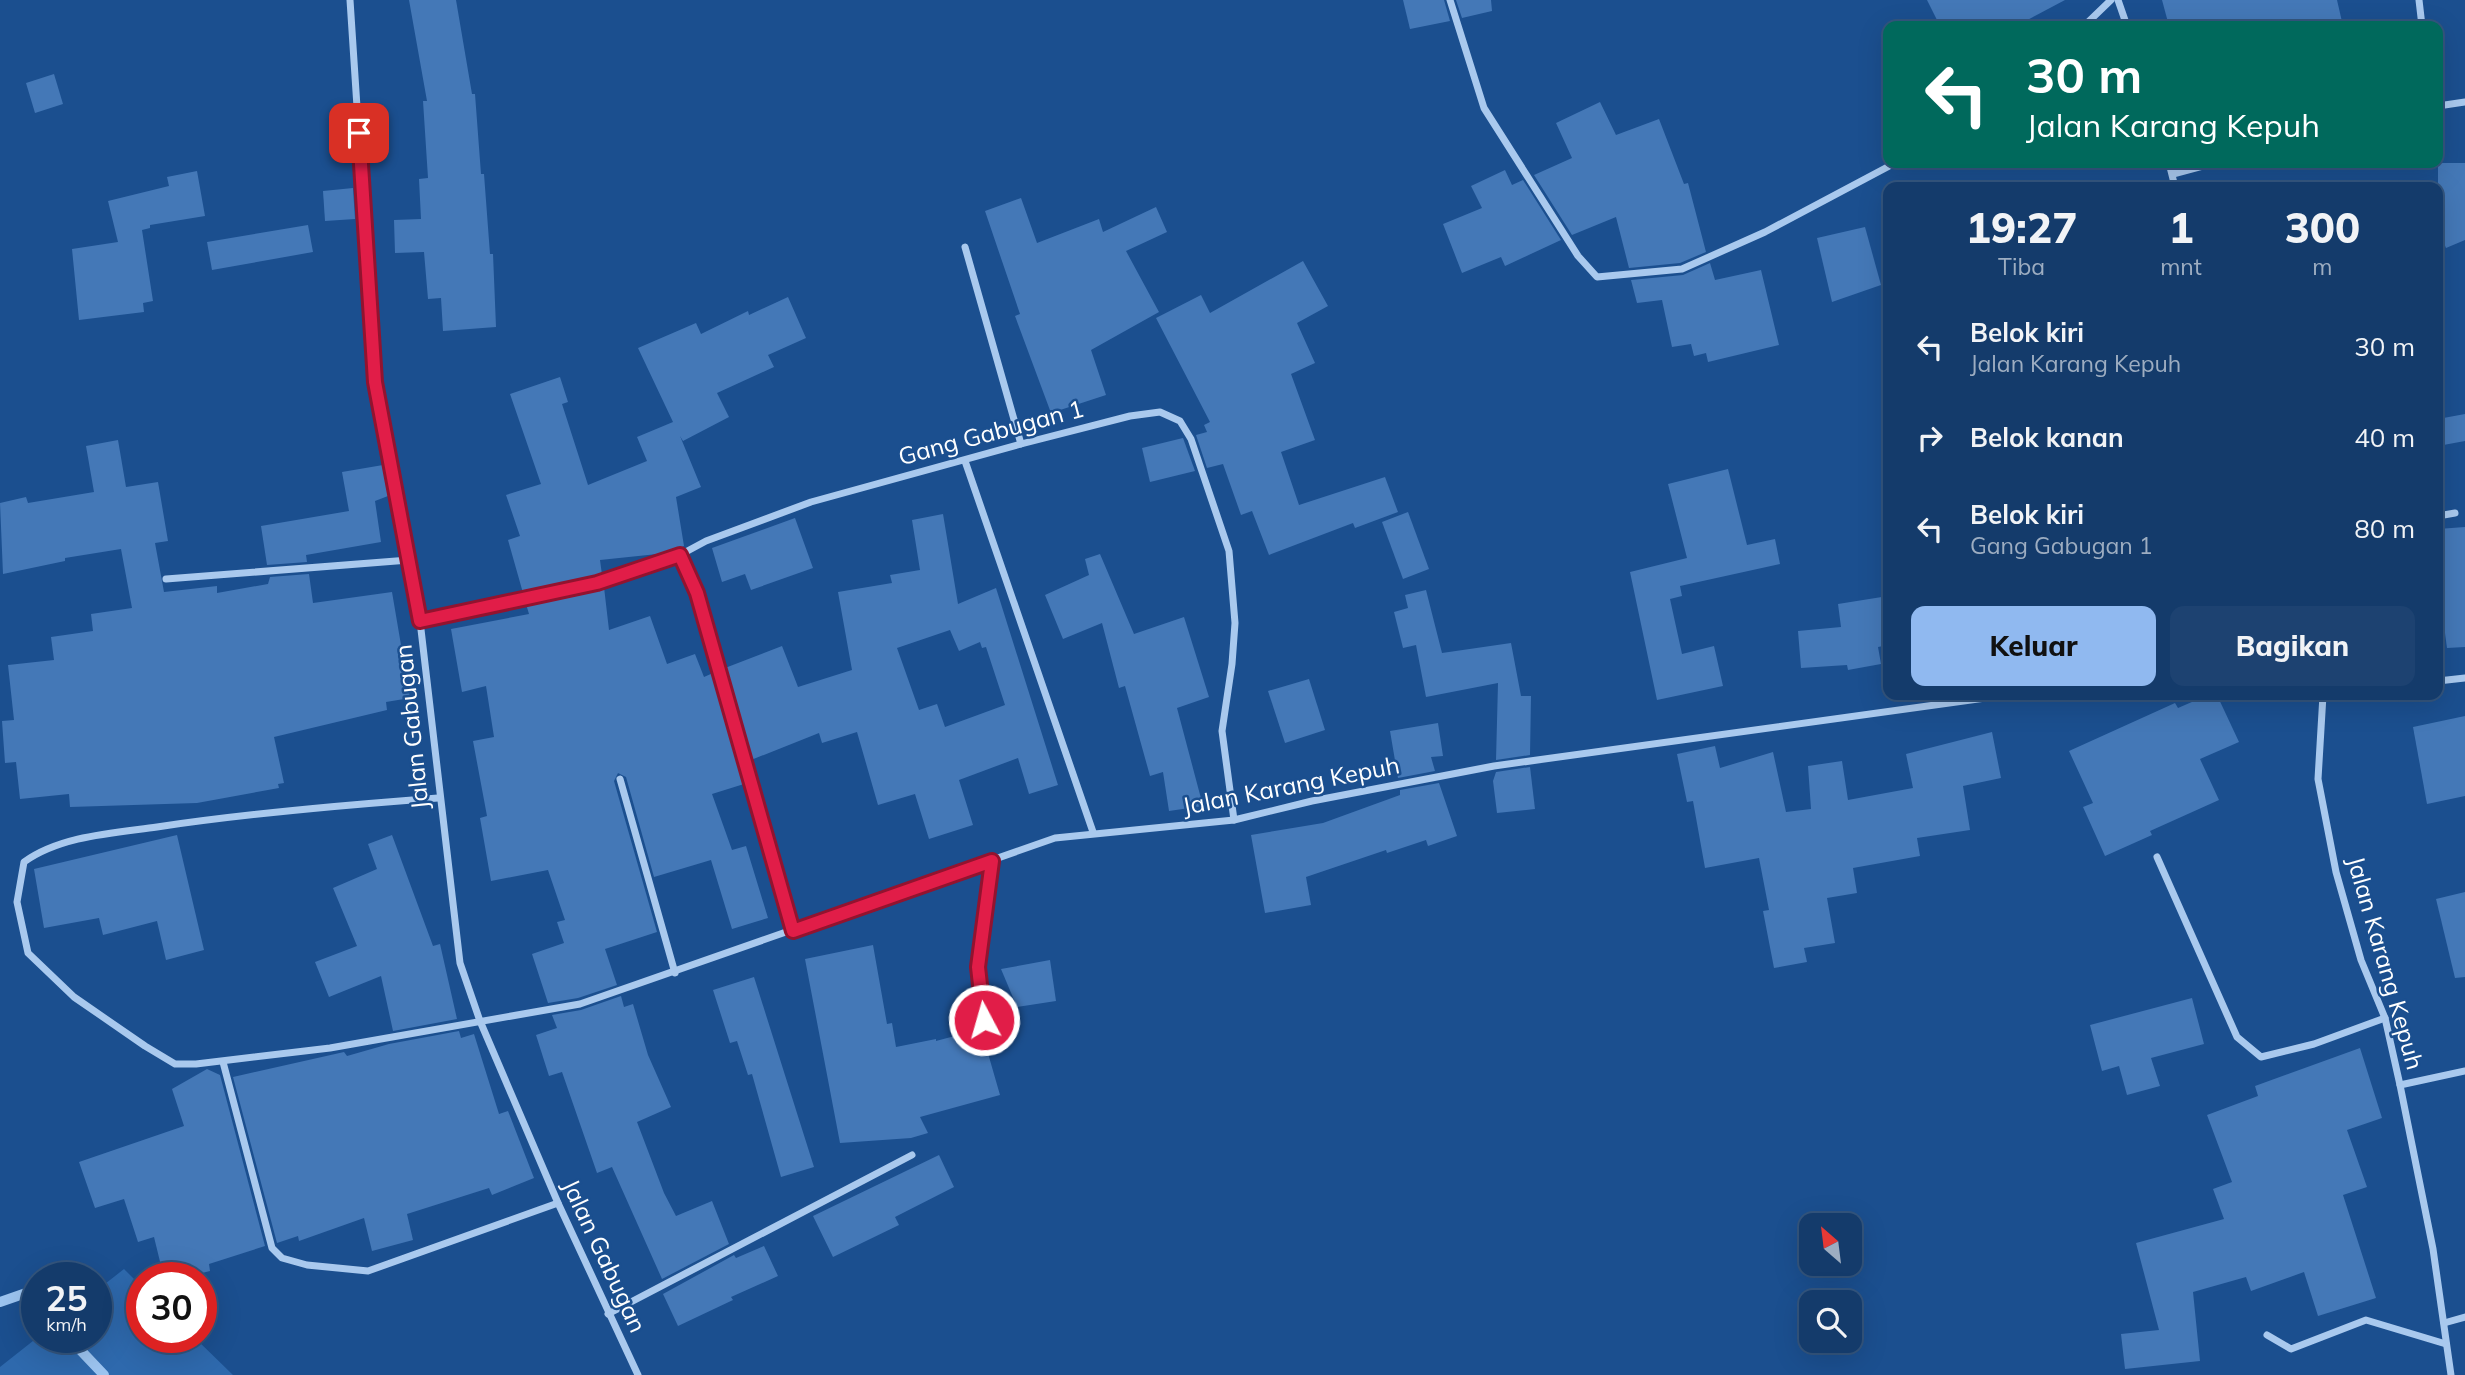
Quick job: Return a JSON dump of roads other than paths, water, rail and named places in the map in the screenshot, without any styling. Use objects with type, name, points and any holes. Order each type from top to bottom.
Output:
[{"type":"street","name":"Jalan Gabugan","points":[[351,0],[375,382],[420,621],[438,798],[460,963],[480,1021],[558,1203],[638,1375]]},
{"type":"street","points":[[1450,0],[1484,108],[1578,256],[1597,277],[1682,269],[1765,233],[1886,168]]},
{"type":"street","points":[[2089,21],[2111,0]]},
{"type":"street","points":[[2118,0],[2125,21]]},
{"type":"street","points":[[2419,0],[2421,21]]},
{"type":"street","points":[[2443,105],[2465,102]]},
{"type":"street","points":[[2170,168],[2174,182]]},
{"type":"street","points":[[2172,174],[2195,168]]},
{"type":"street","points":[[965,247],[1021,444]]},
{"type":"street","name":"Gang Gabugan 1","points":[[420,621],[597,583],[680,555],[706,541],[811,502],[1021,444],[1130,416],[1160,412],[1180,421],[1191,439],[1229,551],[1235,623],[1222,731],[1234,820]]},
{"type":"street","points":[[965,461],[1093,832]]},
{"type":"street","points":[[2443,515],[2455,513]]},
{"type":"street","points":[[680,555],[697,593],[793,931]]},
{"type":"street","points":[[166,579],[409,560]]},
{"type":"street","points":[[2443,680],[2465,678]]},
{"type":"street","name":"Jalan Karang Kepuh","points":[[438,798],[262,811],[114,833],[43,848],[24,862],[17,902],[28,953],[74,997],[175,1064],[223,1062],[330,1048],[580,1004],[1055,838],[1093,832],[1178,828],[1234,820],[1312,801],[1494,766],[1971,700]]},
{"type":"street","name":"Jalan Karang Kepuh","points":[[2323,700],[2319,779],[2336,872],[2361,960],[2385,1018],[2433,1249],[2451,1375]]},
{"type":"street","points":[[620,779],[675,973]]},
{"type":"street","points":[[2157,857],[2237,1037],[2261,1056],[2314,1044],[2385,1018]]},
{"type":"street","points":[[990,1036],[984,1020],[978,967],[992,861]]},
{"type":"street","points":[[223,1062],[272,1248],[282,1258],[307,1265],[368,1271],[558,1203]]},
{"type":"street","points":[[2400,1085],[2465,1071]]},
{"type":"street","points":[[608,1314],[912,1155]]},
{"type":"street","points":[[2444,1323],[2465,1317]]},
{"type":"street","points":[[2267,1335],[2291,1349],[2366,1320],[2446,1344]]},
{"type":"waterway","points":[[0,1302],[21,1295]]},
{"type":"waterway","points":[[83,1353],[104,1375]]}]
